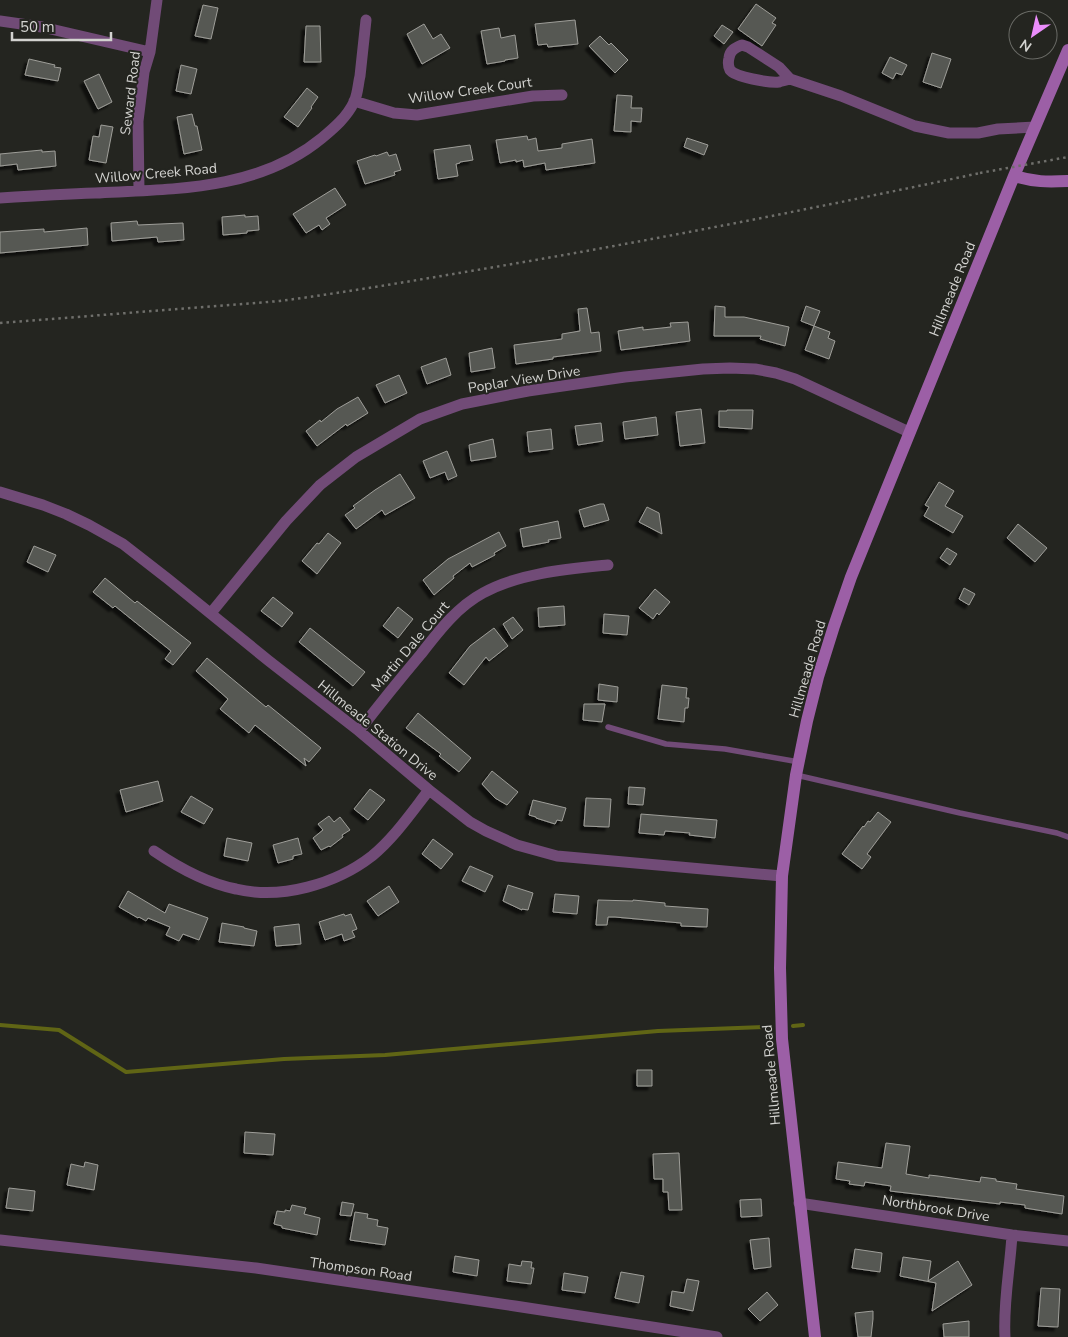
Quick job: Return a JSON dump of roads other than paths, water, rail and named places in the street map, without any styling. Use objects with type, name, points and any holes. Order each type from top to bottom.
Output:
[{"type":"street","name":"Seward Road","points":[[139,191],[138,121],[144,72],[150,52],[158,0]]},
{"type":"street","name":"Willow Creek Road","points":[[0,198],[192,188],[229,182],[267,171],[285,163],[313,146],[342,120],[354,101],[366,20]]},
{"type":"street","points":[[0,21],[42,27],[150,52]]},
{"type":"street","points":[[790,79],[778,82],[738,76],[730,71],[728,64],[729,55],[734,48],[742,45],[748,47],[779,67],[790,79],[841,96],[915,126],[949,133],[978,133],[998,129],[1035,127]]},
{"type":"street","name":"Hillmeade Road","points":[[816,1337],[799,1203],[782,1039],[780,923],[782,876],[796,775],[807,721],[834,626],[854,569],[1014,176],[1068,50]]},
{"type":"street","name":"Willow Creek Court","points":[[354,101],[394,113],[417,115],[533,96],[562,95]]},
{"type":"street","points":[[1014,176],[1028,181],[1068,181]]},
{"type":"street","name":"Poplar View Drive","points":[[211,613],[286,521],[320,485],[356,457],[420,419],[462,404],[528,391],[625,378],[703,369],[755,369],[794,379],[909,432]]},
{"type":"street","name":"Hillmeade Station Drive","points":[[0,492],[66,514],[123,544],[359,731],[429,790],[486,832],[517,845],[557,856],[782,876]]},
{"type":"street","name":"Martin Dale Court","points":[[359,731],[444,625],[473,599],[509,582],[561,571],[608,565]]},
{"type":"street","points":[[154,851],[193,874],[235,889],[266,893],[308,887],[338,877],[371,857],[390,838],[429,790]]},
{"type":"street","name":"Northbrook Drive","points":[[799,1203],[1012,1235],[1068,1241]]},
{"type":"street","points":[[1006,1337],[1005,1310],[1012,1235]]},
{"type":"street","name":"Thompson Road","points":[[0,1240],[256,1268],[717,1337]]},
{"type":"lane","points":[[608,727],[666,744],[725,749],[799,762]]},
{"type":"lane","points":[[796,775],[960,813],[1057,833],[1068,838]]},
{"type":"waterway","points":[[0,1025],[59,1030],[126,1072],[284,1059],[385,1055],[658,1031],[765,1027]]},
{"type":"waterway","points":[[793,1026],[803,1025]]}]
